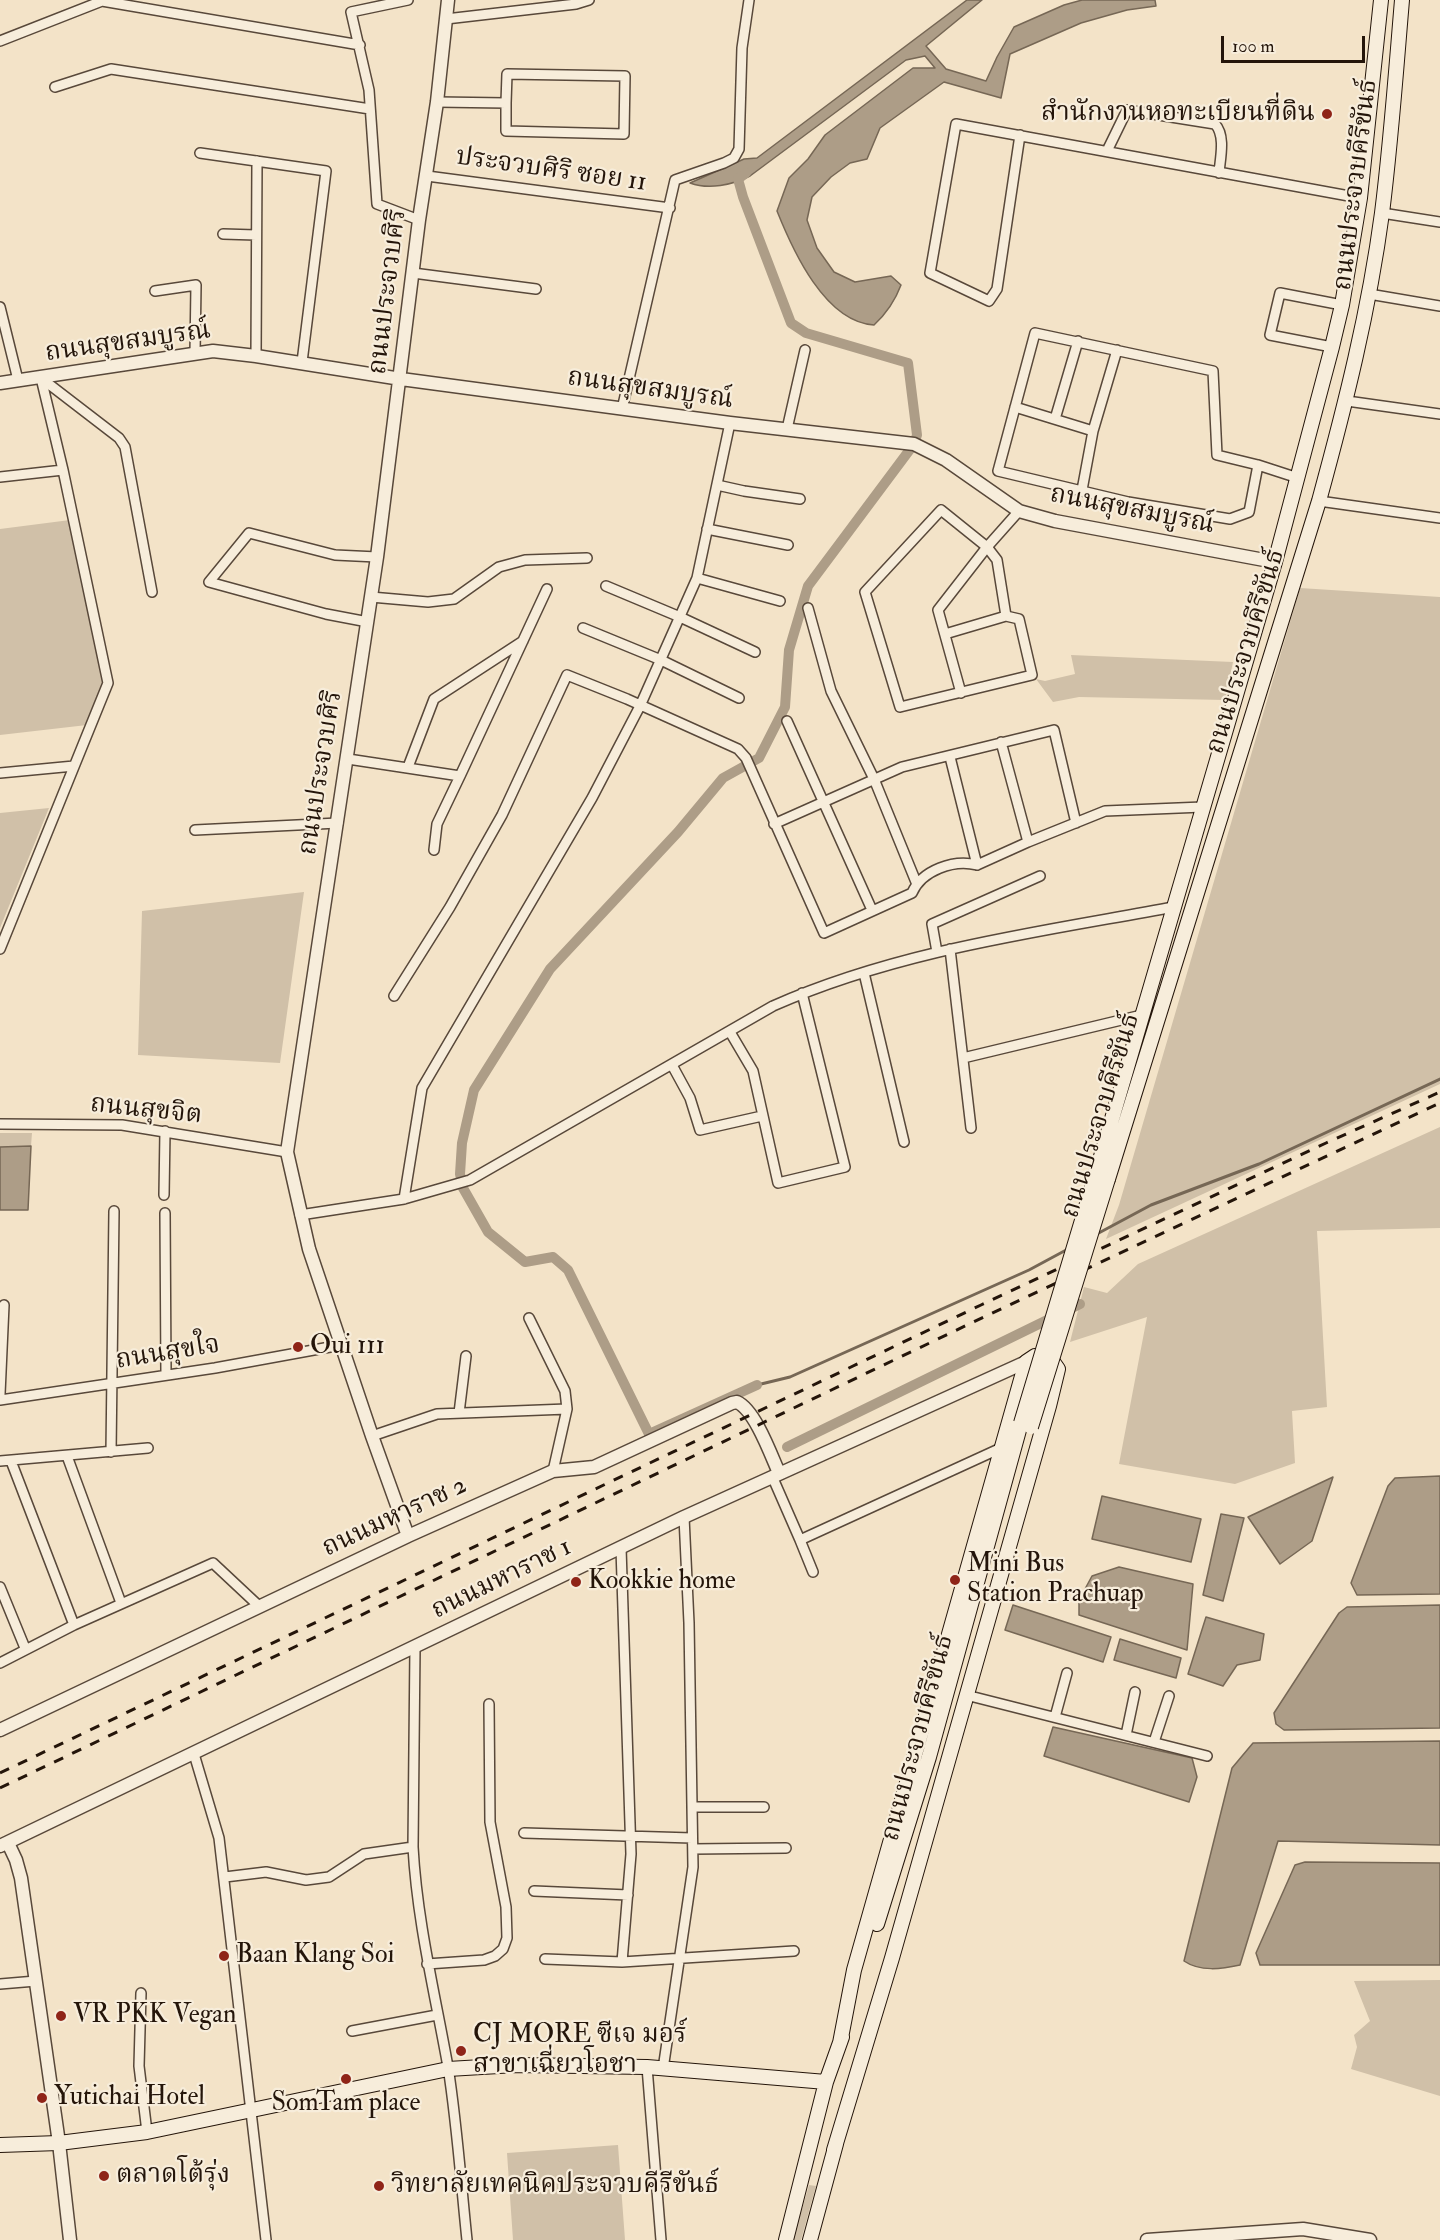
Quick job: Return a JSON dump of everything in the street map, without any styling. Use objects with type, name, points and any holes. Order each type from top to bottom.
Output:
[{"type":"main road","name":"ถนนประจวบคีรีขันธ์","points":[[1102,1178],[1142,1015],[1275,561],[1332,348],[1342,305],[1360,198],[1381,0]]},
{"type":"main road","name":"ถนนประจวบคีรีขันธ์","points":[[786,2240],[826,2082],[929,1757],[1026,1425],[1102,1178],[1319,501],[1347,401],[1382,213],[1402,0]]},
{"type":"main road","points":[[834,2151],[1016,1526],[1058,1369],[1051,1359],[1035,1356],[1026,1362],[854,1970],[840,2043]]},
{"type":"main road","name":"ถนนประจวบคีรีขันธ์","points":[[810,2240],[936,1761],[1025,1442],[1026,1425]]},
{"type":"main road","points":[[0,2145],[58,2143],[147,2132],[448,2070],[516,2065],[647,2067],[826,2082]]},
{"type":"main road","points":[[802,2176],[825,2180]]},
{"type":"street","points":[[408,0],[351,12],[369,90],[376,204],[419,220]]},
{"type":"street","name":"ถนนประจวบศิริ","points":[[408,1536],[309,1249],[287,1152],[377,558],[419,220],[437,102],[448,0]]},
{"type":"street","points":[[446,19],[576,4],[589,0]]},
{"type":"street","points":[[622,409],[675,180],[724,163],[734,158],[739,149],[742,48],[749,0]]},
{"type":"street","points":[[0,41],[102,1],[360,45]]},
{"type":"street","points":[[55,87],[111,69],[370,110]]},
{"type":"street","points":[[507,74],[625,76],[624,134],[506,131],[506,103],[507,74]]},
{"type":"street","points":[[437,102],[506,103]]},
{"type":"street","points":[[1107,151],[1127,110],[1215,124],[1220,130],[1221,138],[1219,173]]},
{"type":"street","points":[[1020,135],[997,289],[989,301],[930,273],[956,124],[1020,135],[1107,151],[1219,173],[1360,198]]},
{"type":"street","points":[[200,153],[326,171],[302,362]]},
{"type":"street","points":[[256,161],[256,356]]},
{"type":"street","name":"ประจวบศิริ ซอย 11","points":[[427,176],[670,208]]},
{"type":"street","points":[[1382,213],[1440,222]]},
{"type":"street","points":[[223,234],[256,235]]},
{"type":"street","points":[[413,273],[536,289]]},
{"type":"street","points":[[155,291],[196,285],[195,353]]},
{"type":"street","points":[[1332,348],[1270,335],[1280,293],[1342,305]]},
{"type":"street","points":[[1368,294],[1440,306]]},
{"type":"street","points":[[0,307],[18,380]]},
{"type":"street","points":[[1257,465],[1249,512],[1230,519],[1128,502],[998,471],[1035,333],[1213,371],[1217,455],[1257,465],[1298,478]]},
{"type":"street","points":[[1055,419],[1078,341]]},
{"type":"street","points":[[787,429],[805,350]]},
{"type":"street","points":[[1082,490],[1093,431],[1117,350]]},
{"type":"street","name":"ถนนสุขสมบูรณ์","points":[[0,383],[213,351],[622,409],[914,444],[946,460],[1019,511],[1055,521],[1275,561]]},
{"type":"street","points":[[0,949],[108,682],[41,378]]},
{"type":"street","points":[[41,378],[119,438],[125,447],[152,592]]},
{"type":"street","points":[[1347,401],[1440,414]]},
{"type":"street","points":[[1015,408],[1093,431]]},
{"type":"street","points":[[404,1199],[422,1088],[592,798],[640,706],[697,578],[730,423]]},
{"type":"street","points":[[0,477],[63,470]]},
{"type":"street","points":[[717,485],[744,492],[800,499]]},
{"type":"street","points":[[1319,501],[1440,518]]},
{"type":"street","points":[[945,634],[1006,616],[1019,619],[1032,675],[900,707],[865,592],[941,510],[987,547],[996,560],[1006,616]]},
{"type":"street","points":[[961,693],[938,610],[987,547],[1019,511]]},
{"type":"street","points":[[707,529],[788,545]]},
{"type":"street","points":[[368,622],[326,614],[209,582],[249,533],[335,555],[377,558]]},
{"type":"street","points":[[371,597],[428,602],[454,599],[499,567],[525,560],[588,558]]},
{"type":"street","points":[[697,578],[780,602]]},
{"type":"street","points":[[606,586],[755,652]]},
{"type":"street","points":[[434,850],[437,824],[547,589]]},
{"type":"street","points":[[808,608],[831,691],[874,779],[916,882]]},
{"type":"street","points":[[583,628],[661,660],[739,698]]},
{"type":"street","points":[[408,767],[434,699],[524,640]]},
{"type":"street","points":[[394,996],[450,907],[502,814],[567,675],[738,750],[746,758],[824,933],[912,892],[916,882],[936,869],[967,862],[977,865],[1105,812],[1203,807]]},
{"type":"street","points":[[787,721],[872,910]]},
{"type":"street","points":[[774,824],[902,767],[950,757],[1054,729],[1076,823]]},
{"type":"street","points":[[1001,742],[1028,842]]},
{"type":"street","points":[[950,757],[977,865]]},
{"type":"street","points":[[348,759],[460,776]]},
{"type":"street","points":[[0,773],[74,766]]},
{"type":"street","points":[[195,830],[338,823]]},
{"type":"street","points":[[937,952],[932,924],[1040,876]]},
{"type":"street","points":[[300,1215],[404,1199],[470,1180],[772,1006],[802,993],[950,949],[1174,908]]},
{"type":"street","points":[[950,949],[971,1128]]},
{"type":"street","points":[[864,974],[903,1142]]},
{"type":"street","points":[[730,1032],[753,1071],[778,1183],[845,1167],[802,993]]},
{"type":"street","points":[[963,1058],[1142,1015]]},
{"type":"street","points":[[672,1065],[690,1098],[700,1130],[762,1116]]},
{"type":"street","name":"ถนนสุขจิต","points":[[0,1124],[122,1125],[287,1152]]},
{"type":"street","points":[[164,1195],[165,1131]]},
{"type":"street","points":[[111,1452],[114,1211]]},
{"type":"street","points":[[165,1213],[166,1375]]},
{"type":"street","points":[[0,1394],[4,1305]]},
{"type":"street","points":[[529,1318],[565,1392],[567,1409],[553,1471]]},
{"type":"street","name":"ถนนสุขใจ","points":[[0,1400],[215,1368],[341,1345]]},
{"type":"street","points":[[459,1413],[466,1356]]},
{"type":"street","name":"ถนนมหาราช 1","points":[[4,1844],[684,1517],[1026,1362]]},
{"type":"street","name":"ถนนมหาราช 2","points":[[0,1730],[408,1536],[553,1471],[594,1467],[737,1402],[746,1408],[762,1436],[776,1475]]},
{"type":"street","points":[[372,1436],[437,1414],[567,1409]]},
{"type":"street","points":[[0,1461],[148,1448]]},
{"type":"street","points":[[800,1539],[1001,1448]]},
{"type":"street","points":[[67,1456],[121,1603]]},
{"type":"street","points":[[11,1461],[74,1625]]},
{"type":"street","points":[[776,1475],[813,1572]]},
{"type":"street","points":[[663,2069],[693,1867],[689,1623],[684,1517]]},
{"type":"street","points":[[621,1548],[630,1835],[622,1962]]},
{"type":"street","points":[[0,1663],[25,1648],[213,1563],[260,1607]]},
{"type":"street","points":[[0,1587],[25,1648]]},
{"type":"street","points":[[415,1647],[414,1874],[427,1964],[448,2070],[467,2240]]},
{"type":"street","points":[[1056,1717],[1067,1672]]},
{"type":"street","points":[[1126,1735],[1136,1692]]},
{"type":"street","points":[[966,1695],[1207,1756]]},
{"type":"street","points":[[1154,1742],[1169,1696]]},
{"type":"street","points":[[427,1964],[484,1960],[495,1956],[503,1949],[507,1938],[506,1907],[490,1822],[489,1704]]},
{"type":"street","points":[[194,1754],[219,1838],[225,1877],[266,2240]]},
{"type":"street","points":[[692,1807],[764,1807]]},
{"type":"street","points":[[524,1833],[692,1838]]},
{"type":"street","points":[[4,1844],[16,1860],[21,1878],[70,2240]]},
{"type":"street","points":[[225,1877],[266,1872],[306,1880],[329,1877],[364,1854],[413,1847]]},
{"type":"street","points":[[693,1849],[786,1848]]},
{"type":"street","points":[[534,1891],[628,1895]]},
{"type":"street","points":[[545,1959],[622,1962],[794,1951]]},
{"type":"street","points":[[0,1984],[36,1981]]},
{"type":"street","points":[[141,1993],[139,2066],[147,2132]]},
{"type":"street","points":[[351,2031],[437,2015]]},
{"type":"street","points":[[647,2067],[661,2240]]},
{"type":"street","points":[[1147,2240],[1303,2229],[1370,2240]]},
{"type":"shaded area","points":[[967,0],[982,0],[926,46],[946,69],[986,81],[1014,27],[1064,5],[1082,0],[1155,0],[1156,6],[1127,10],[1081,23],[1010,54],[1001,98],[944,82],[880,128],[867,159],[850,163],[831,177],[812,197],[807,220],[817,248],[834,272],[855,282],[891,276],[901,285],[890,306],[874,325],[856,321],[840,312],[813,282],[792,245],[777,211],[789,178],[808,159],[825,135],[913,68],[935,68],[925,56],[906,60],[750,176],[720,186],[690,183],[744,159],[757,158]]},
{"type":"shaded area","points":[[70,520],[104,681],[87,725],[0,735],[0,529]]},
{"type":"shaded area","points":[[1300,588],[1440,597],[1440,1084],[1106,1239],[1119,1205]]},
{"type":"shaded area","points":[[1071,655],[1233,662],[1225,700],[1079,697],[1053,702],[1036,679],[1045,681],[1075,674]]},
{"type":"shaded area","points":[[49,808],[0,928],[0,813]]},
{"type":"shaded area","points":[[304,892],[280,1063],[138,1055],[142,911]]},
{"type":"shaded area","points":[[1440,1127],[1440,1228],[1317,1231],[1327,1407],[1292,1411],[1295,1463],[1235,1484],[1119,1464],[1147,1317],[1070,1342],[1084,1287],[1107,1293],[1138,1264]]},
{"type":"shaded area","points":[[0,1133],[32,1133],[31,1146],[0,1147]]},
{"type":"shaded area","points":[[31,1146],[28,1210],[0,1210],[0,1147]]},
{"type":"shaded area","points":[[1440,1476],[1440,1594],[1357,1595],[1351,1583],[1388,1486],[1395,1478]]},
{"type":"shaded area","points":[[1333,1477],[1312,1541],[1280,1564],[1248,1517]]},
{"type":"shaded area","points":[[1102,1496],[1201,1519],[1191,1562],[1092,1539]]},
{"type":"shaded area","points":[[1221,1514],[1244,1518],[1223,1601],[1203,1595]]},
{"type":"shaded area","points":[[1119,1567],[1193,1584],[1187,1650],[1079,1615],[1079,1600],[1092,1576]]},
{"type":"shaded area","points":[[1013,1605],[1111,1637],[1103,1662],[1005,1630]]},
{"type":"shaded area","points":[[1440,1605],[1440,1728],[1284,1730],[1276,1724],[1274,1713],[1339,1613],[1347,1607]]},
{"type":"shaded area","points":[[1206,1617],[1264,1634],[1260,1660],[1237,1665],[1223,1686],[1188,1674]]},
{"type":"shaded area","points":[[1120,1639],[1181,1658],[1176,1678],[1114,1660]]},
{"type":"shaded area","points":[[1053,1727],[1192,1758],[1197,1777],[1189,1802],[1044,1756]]},
{"type":"shaded area","points":[[1440,1741],[1440,1845],[1278,1841],[1240,1965],[1204,1968],[1184,1961],[1232,1768],[1253,1743]]},
{"type":"shaded area","points":[[1305,1862],[1440,1863],[1440,1965],[1260,1965],[1256,1953],[1295,1865]]},
{"type":"shaded area","points":[[1440,1980],[1440,2096],[1351,2069],[1357,2047],[1354,2035],[1370,2021],[1354,1981]]},
{"type":"shaded area","points":[[618,2145],[625,2240],[513,2240],[507,2153]]},
{"type":"shaded area","points":[[809,2185],[816,2186],[801,2240],[793,2240]]},
{"type":"waterway","points":[[746,173],[738,179],[743,197],[791,323],[806,333],[908,363],[917,435],[914,444],[808,586],[789,650],[785,707],[759,758],[723,778],[678,832],[550,969],[474,1090],[462,1143],[460,1174],[463,1188],[488,1232],[525,1262],[553,1257],[568,1270],[649,1434],[757,1385]]},
{"type":"waterway","points":[[1095,1235],[1151,1205],[1259,1164],[1440,1079]]},
{"type":"waterway","points":[[757,1385],[790,1377],[1029,1270],[1068,1249]]},
{"type":"waterway","points":[[787,1447],[1080,1304]]},
{"type":"railway","points":[[0,1773],[981,1305],[1440,1092]]},
{"type":"railway","points":[[0,1788],[988,1315],[1440,1103]]},
{"type":"place","name":"สำนักงานหอทะเบียนที่ดิน","points":[[1327,114]]},
{"type":"place","name":"Oui 111","points":[[298,1347]]},
{"type":"place","name":"Mini Bus Station Prachuap","points":[[955,1580]]},
{"type":"place","name":"Kookkie home","points":[[576,1582]]},
{"type":"place","name":"Baan Klang Soi","points":[[224,1956]]},
{"type":"place","name":"VR PKK Vegan","points":[[61,2016]]},
{"type":"place","name":"CJ MORE ซีเจ มอร์ สาขาเฉี่ยวโอชา","points":[[461,2051]]},
{"type":"place","name":"SomTam place","points":[[346,2079]]},
{"type":"place","name":"Yutichai Hotel","points":[[42,2098]]},
{"type":"place","name":"ตลาดโต้รุ่ง","points":[[104,2176]]},
{"type":"place","name":"วิทยาลัยเทคนิคประจวบคีรีขันธ์","points":[[379,2186]]}]
